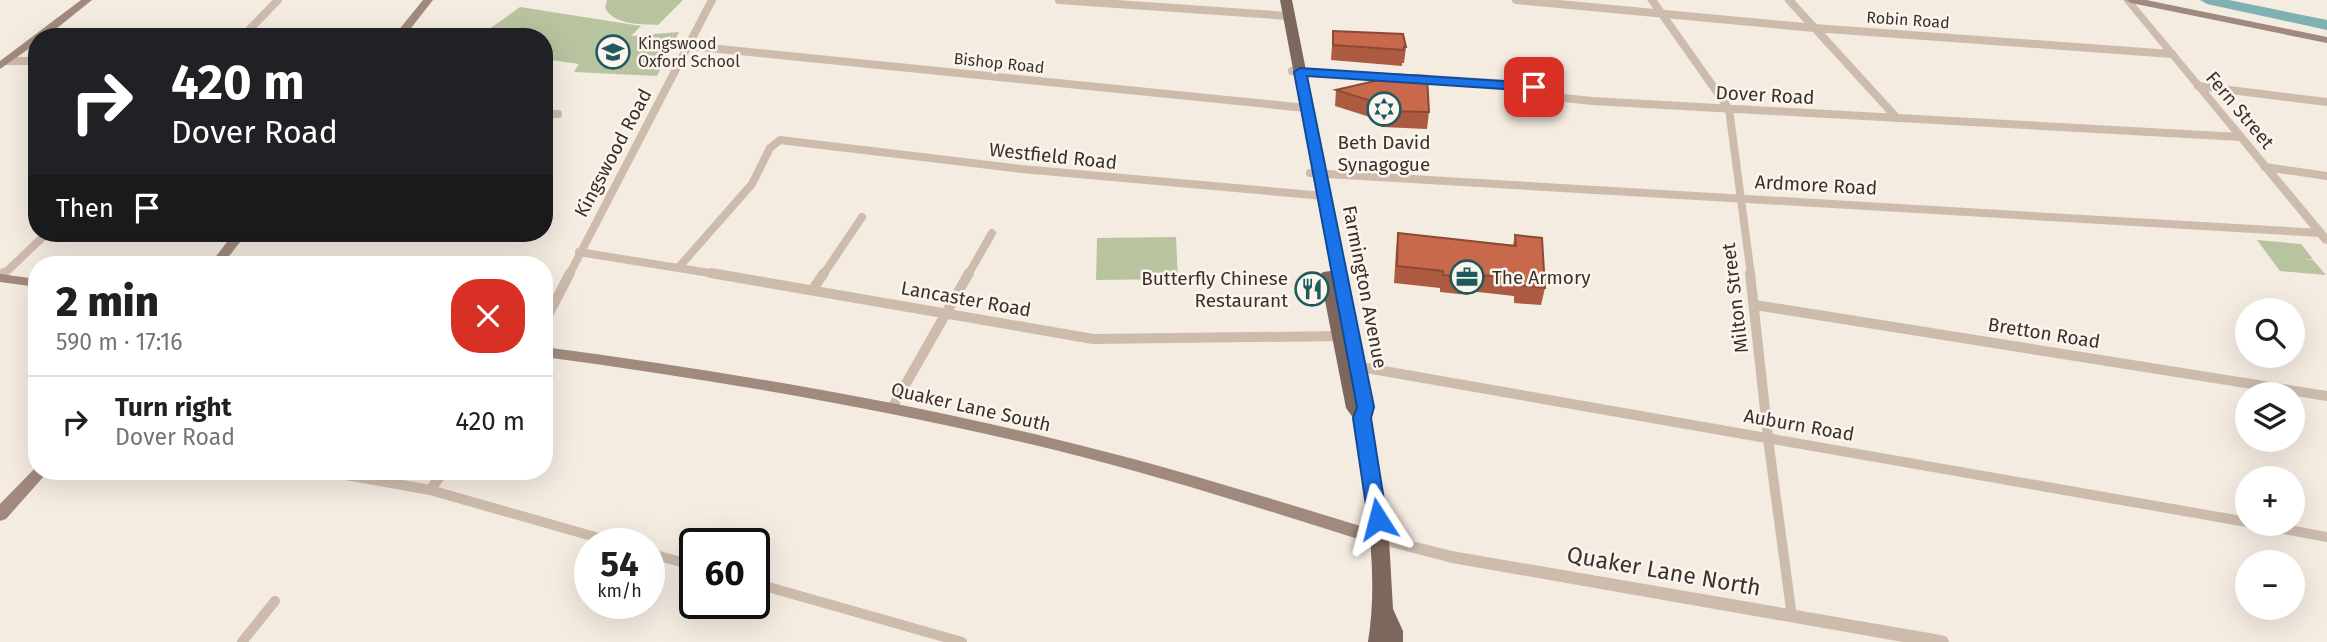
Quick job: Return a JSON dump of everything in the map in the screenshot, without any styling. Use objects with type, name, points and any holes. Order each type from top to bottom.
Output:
[{"type":"main road","points":[[50,28],[87,0]]},
{"type":"main road","points":[[405,28],[428,0]]},
{"type":"main road","name":"Farmington Avenue","points":[[1278,0],[1285,15],[1296,71],[1351,365],[1353,408],[1362,418],[1381,539],[1383,609],[1378,642]]},
{"type":"main road","name":"Farmington Avenue","points":[[1285,15],[1286,0]]},
{"type":"main road","points":[[2129,0],[2327,40]]},
{"type":"main road","points":[[4,63],[28,45]]},
{"type":"main road","points":[[222,256],[234,242]]},
{"type":"main road","points":[[0,277],[28,282]]},
{"type":"main road","name":"Quaker Lane South","points":[[553,353],[730,378],[892,408],[1127,463],[1381,539]]},
{"type":"main road","points":[[0,515],[31,480]]},
{"type":"main road","name":"Farmington Avenue","points":[[1383,609],[1393,631],[1393,642]]},
{"type":"street","points":[[251,28],[278,0]]},
{"type":"street","name":"Kingswood Road","points":[[553,305],[712,0]]},
{"type":"street","points":[[1059,0],[1285,15]]},
{"type":"street","name":"Robin Road","points":[[1516,0],[1814,28],[2172,54]]},
{"type":"street","name":"Milton Street","points":[[1652,0],[1729,109],[1792,617]]},
{"type":"street","points":[[1789,0],[1896,117]]},
{"type":"street","name":"Fern Street","points":[[2129,0],[2323,237]]},
{"type":"street","name":"Bishop Road","points":[[690,46],[1302,108]]},
{"type":"street","points":[[4,63],[28,62]]},
{"type":"street","name":"Dover Road","points":[[1296,71],[1517,84],[1573,100],[2240,137]]},
{"type":"street","points":[[2198,86],[2327,102]]},
{"type":"street","points":[[553,114],[558,114]]},
{"type":"street","name":"Westfield Road","points":[[679,267],[752,184],[770,148],[780,140],[1022,169],[1319,196]]},
{"type":"street","points":[[2266,167],[2327,176]]},
{"type":"street","name":"Ardmore Road","points":[[1315,173],[2323,237]]},
{"type":"street","points":[[813,289],[862,217]]},
{"type":"street","points":[[892,408],[992,233]]},
{"type":"street","points":[[0,277],[37,242]]},
{"type":"street","name":"Lancaster Road","points":[[579,252],[813,289],[1093,340],[1345,336]]},
{"type":"street","name":"Bretton Road","points":[[1755,305],[2327,396]]},
{"type":"street","name":"Auburn Road","points":[[1351,365],[2235,521]]},
{"type":"street","points":[[374,480],[430,490],[574,531]]},
{"type":"street","points":[[430,490],[437,480]]},
{"type":"street","name":"Auburn Road","points":[[2305,533],[2327,537]]},
{"type":"street","name":"Quaker Lane North","points":[[1381,539],[1452,557],[1904,639],[1941,642]]},
{"type":"street","points":[[770,588],[962,642]]},
{"type":"street","points":[[242,642],[275,601]]},
{"type":"green space","points":[[607,0],[683,0],[658,25],[621,21],[609,14],[605,8]]},
{"type":"green space","points":[[520,7],[641,26],[631,36],[679,32],[657,76],[574,72],[579,64],[553,60],[553,28],[491,28]]},
{"type":"green space","points":[[1176,237],[1178,279],[1096,280],[1097,238]]},
{"type":"green space","points":[[2257,240],[2301,244],[2313,259],[2304,259],[2313,260],[2326,275],[2280,271]]},
{"type":"building","points":[[1333,31],[1403,34],[1406,47],[1404,50],[1333,45]]},
{"type":"building","points":[[1378,75],[1427,76],[1429,112],[1384,111],[1379,109],[1375,102],[1336,90],[1375,81]]},
{"type":"building","points":[[1398,233],[1516,246],[1515,235],[1542,238],[1545,288],[1518,285],[1518,279],[1472,274],[1472,278],[1443,275],[1443,271],[1397,266]]},
{"type":"waterway","points":[[2207,0],[2327,25]]},
{"type":"place","name":"Kingswood Oxford School","points":[[613,52]]},
{"type":"place","name":"Beth David Synagogue","points":[[1384,109]]},
{"type":"place","name":"The Armory","points":[[1467,277]]},
{"type":"place","name":"Butterfly Chinese Restaurant","points":[[1312,289]]},
{"type":"route","points":[[1378,519],[1362,418],[1365,407],[1300,72],[1534,87]]}]
